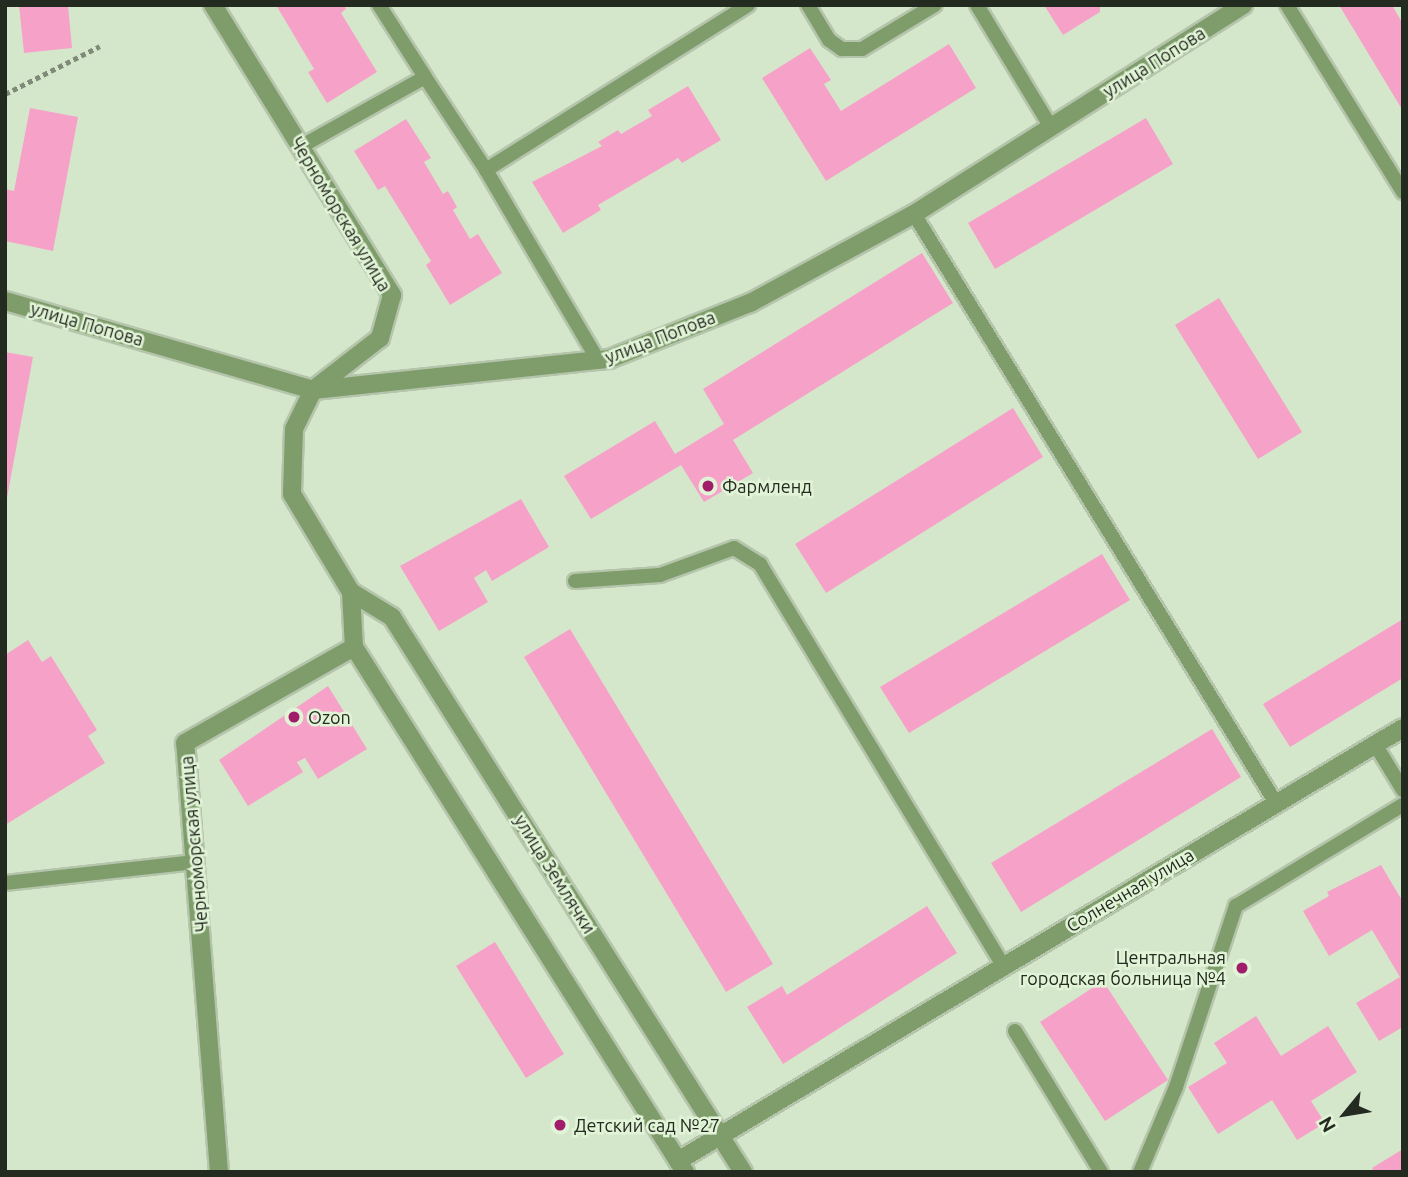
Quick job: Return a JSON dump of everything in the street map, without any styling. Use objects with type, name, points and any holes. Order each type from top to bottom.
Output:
[{"type":"street","name":"Черноморская улица","points":[[214,5],[392,295],[380,338],[313,390],[294,429],[292,494],[351,592],[354,647],[186,743],[219,1172]]},
{"type":"street","name":"улица Попова","points":[[5,301],[313,390],[598,360],[750,303],[914,214],[1243,5]]},
{"type":"street","name":"улица Землячки","points":[[351,592],[392,617],[743,1172]]},
{"type":"street","points":[[354,647],[682,1166]]},
{"type":"street","name":"Солнечная улица","points":[[682,1166],[720,1134],[1403,728]]},
{"type":"lane","points":[[379,5],[486,170],[598,360]]},
{"type":"lane","points":[[486,170],[748,5]]},
{"type":"lane","points":[[808,5],[829,40],[842,49],[862,49],[935,5]]},
{"type":"lane","points":[[977,5],[1051,127]]},
{"type":"lane","points":[[1287,5],[1403,192]]},
{"type":"lane","points":[[300,147],[425,77]]},
{"type":"lane","points":[[914,214],[1276,803]]},
{"type":"lane","points":[[575,581],[660,575],[734,548],[760,564],[1003,966]]},
{"type":"lane","points":[[1375,744],[1403,790]]},
{"type":"lane","points":[[1140,1172],[1176,1087],[1237,906],[1403,805]]},
{"type":"lane","points":[[5,883],[195,862]]},
{"type":"lane","points":[[1015,1031],[1101,1172]]},
{"type":"path","points":[[5,94],[100,46]]},
{"type":"building","points":[[19,5],[68,5],[72,48],[24,53]]},
{"type":"building","points":[[276,5],[344,5],[346,9],[341,13],[377,72],[327,103],[308,72],[314,69]]},
{"type":"building","points":[[1044,5],[1100,5],[1100,12],[1063,35]]},
{"type":"building","points":[[1339,5],[1392,5],[1403,24],[1403,111]]},
{"type":"building","points":[[949,44],[976,88],[826,181],[762,78],[810,48],[831,80],[824,84],[841,111]]},
{"type":"building","points":[[688,86],[721,140],[682,163],[678,158],[598,205],[601,210],[563,233],[532,182],[602,146],[598,142],[618,130],[621,134],[652,116],[648,110]]},
{"type":"building","points":[[30,108],[78,117],[53,251],[5,241],[5,189],[14,191]]},
{"type":"building","points":[[1146,118],[1173,164],[995,269],[968,223]]},
{"type":"building","points":[[406,119],[431,158],[424,162],[443,194],[448,191],[457,207],[453,210],[470,239],[478,234],[502,273],[450,305],[426,265],[431,261],[385,186],[378,190],[354,151]]},
{"type":"building","points":[[922,253],[953,303],[733,440],[753,473],[704,502],[681,465],[591,519],[564,476],[655,421],[675,454],[724,424],[703,389]]},
{"type":"building","points":[[1219,298],[1302,432],[1258,459],[1175,325]]},
{"type":"building","points":[[5,352],[33,357],[7,498],[5,498]]},
{"type":"building","points":[[1013,408],[1043,457],[826,593],[795,544]]},
{"type":"building","points":[[521,499],[549,547],[492,581],[486,570],[474,578],[488,602],[439,631],[400,566]]},
{"type":"building","points":[[1102,554],[1130,600],[909,733],[880,687]]},
{"type":"building","points":[[1403,619],[1403,678],[1290,747],[1263,704]]},
{"type":"building","points":[[570,629],[773,964],[726,992],[524,657]]},
{"type":"building","points":[[28,640],[42,662],[51,656],[97,730],[88,736],[105,763],[5,825],[5,655]]},
{"type":"building","points":[[328,686],[367,749],[318,779],[305,758],[297,762],[303,772],[248,806],[219,760]]},
{"type":"building","points":[[1212,729],[1241,777],[1021,912],[991,863]]},
{"type":"building","points":[[1381,865],[1403,902],[1403,1027],[1379,1041],[1356,1003],[1400,977],[1372,930],[1329,956],[1303,911],[1329,896],[1327,892]]},
{"type":"building","points":[[927,906],[957,953],[783,1064],[747,1007],[782,986],[787,995]]},
{"type":"building","points":[[495,942],[564,1054],[526,1078],[456,966]]},
{"type":"building","points":[[1103,981],[1168,1080],[1105,1121],[1040,1022]]},
{"type":"building","points":[[1256,1016],[1281,1056],[1328,1026],[1357,1072],[1311,1101],[1325,1123],[1297,1140],[1272,1100],[1218,1134],[1188,1087],[1227,1063],[1214,1043]]},
{"type":"building","points":[[1403,1149],[1403,1172],[1374,1172],[1372,1168]]},
{"type":"place","name":"Фармленд","points":[[708,486]]},
{"type":"place","name":"Ozon","points":[[294,717]]},
{"type":"place","name":"Центральная городская больница №4","points":[[1242,968]]},
{"type":"place","name":"Детский сад №27","points":[[560,1125]]}]
